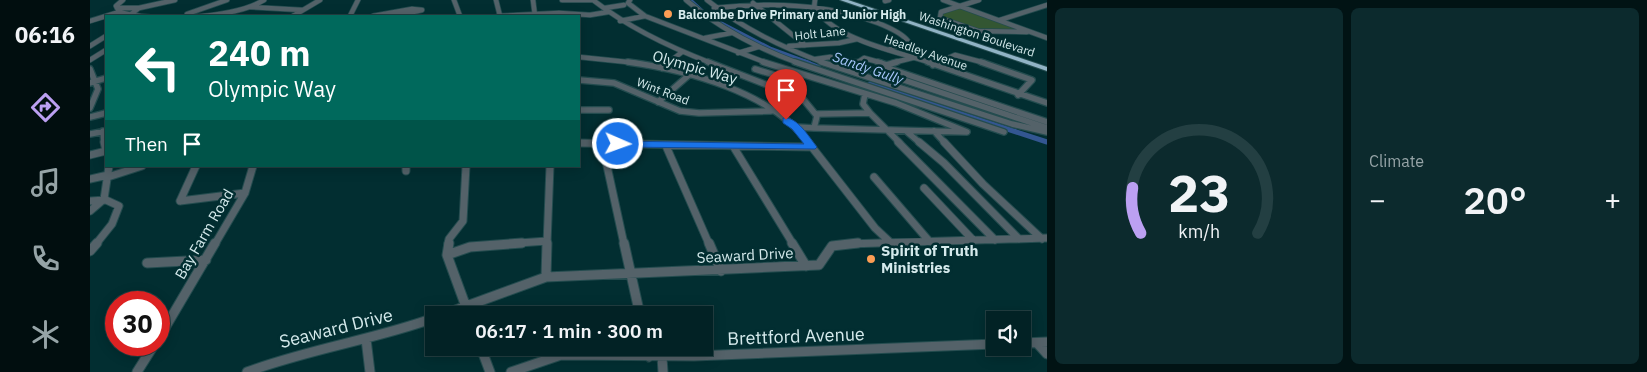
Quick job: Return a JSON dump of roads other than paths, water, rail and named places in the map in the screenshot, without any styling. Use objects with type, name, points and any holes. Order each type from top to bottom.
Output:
[{"type":"highway","name":"Washington Boulevard","points":[[843,0],[1047,69]]},
{"type":"highway","name":"Washington Boulevard","points":[[852,0],[1047,65]]},
{"type":"street","points":[[118,10],[123,0]]},
{"type":"street","points":[[105,15],[118,10],[175,0]]},
{"type":"street","points":[[184,15],[227,0]]},
{"type":"street","points":[[184,15],[226,13],[250,7],[264,0]]},
{"type":"street","points":[[294,15],[320,0]]},
{"type":"street","points":[[350,15],[358,0]]},
{"type":"street","points":[[454,0],[460,15]]},
{"type":"street","points":[[496,0],[499,15]]},
{"type":"street","points":[[533,0],[534,15],[590,15],[624,5]]},
{"type":"street","points":[[562,0],[593,0],[620,21],[682,52],[724,69],[751,77],[770,87],[803,99],[817,114],[818,120],[814,128]]},
{"type":"street","points":[[630,0],[628,2],[645,16],[753,59],[933,116],[967,132],[796,127]]},
{"type":"street","points":[[686,0],[699,12],[731,33],[758,47],[810,68],[1004,132]]},
{"type":"street","points":[[706,0],[730,19],[785,47],[815,59],[1047,132]]},
{"type":"street","points":[[725,0],[731,5]]},
{"type":"street","points":[[814,7],[815,0]]},
{"type":"street","points":[[943,0],[1047,38]]},
{"type":"street","points":[[979,0],[941,12],[940,18],[978,31],[1027,32]]},
{"type":"street","points":[[1039,0],[1047,3]]},
{"type":"street","points":[[714,8],[767,1],[814,7],[854,16],[906,38],[908,41],[888,50]]},
{"type":"street","points":[[753,3],[806,45]]},
{"type":"street","points":[[1000,20],[1047,3]]},
{"type":"street","points":[[250,7],[302,10]]},
{"type":"street","name":"Headley Avenue","points":[[814,7],[820,17],[827,23],[858,38],[1018,95],[1047,103]]},
{"type":"street","points":[[131,15],[138,8]]},
{"type":"street","points":[[412,9],[422,10],[406,14],[382,15],[412,9]]},
{"type":"street","points":[[118,10],[128,15]]},
{"type":"street","points":[[90,21],[105,15]]},
{"type":"street","points":[[620,21],[645,16]]},
{"type":"street","points":[[704,38],[731,33]]},
{"type":"street","points":[[90,46],[105,37]]},
{"type":"street","name":"Holt Lane","points":[[785,47],[839,43],[858,38]]},
{"type":"street","points":[[738,53],[758,47]]},
{"type":"street","points":[[90,60],[105,51]]},
{"type":"street","points":[[662,68],[682,52]]},
{"type":"street","points":[[933,65],[955,55],[961,55],[1032,80],[1018,95]]},
{"type":"street","points":[[815,59],[830,56],[858,62],[864,58],[1047,122]]},
{"type":"street","name":"Olympic Way","points":[[580,57],[662,68],[744,95],[772,111],[796,127],[875,228],[890,242]]},
{"type":"street","points":[[912,58],[874,69],[1047,128]]},
{"type":"street","points":[[751,77],[757,72],[752,65],[753,59]]},
{"type":"street","points":[[90,69],[97,95],[90,108]]},
{"type":"street","points":[[755,69],[797,82]]},
{"type":"street","points":[[658,102],[690,76]]},
{"type":"street","points":[[880,81],[890,76]]},
{"type":"street","points":[[93,82],[105,78]]},
{"type":"street","name":"Wint Road","points":[[580,80],[614,83],[680,111],[699,113],[772,111]]},
{"type":"street","points":[[865,94],[863,104],[870,113],[995,240]]},
{"type":"street","points":[[90,96],[97,95]]},
{"type":"street","points":[[580,110],[610,110]]},
{"type":"street","points":[[90,117],[105,113]]},
{"type":"street","points":[[817,114],[870,113]]},
{"type":"street","points":[[90,134],[105,131],[105,149]]},
{"type":"street","points":[[905,131],[944,163],[1019,239]]},
{"type":"street","points":[[934,131],[977,178],[1045,238]]},
{"type":"street","points":[[580,143],[666,146],[812,147]]},
{"type":"street","points":[[602,143],[638,306]]},
{"type":"street","points":[[666,146],[721,271]]},
{"type":"street","points":[[733,146],[806,266]]},
{"type":"street","points":[[90,155],[105,151]]},
{"type":"street","points":[[90,211],[104,199],[109,167]]},
{"type":"street","points":[[90,179],[139,167]]},
{"type":"street","points":[[196,167],[180,201],[245,193]]},
{"type":"street","name":"Bay Farm Road","points":[[170,320],[245,193],[253,167]]},
{"type":"street","points":[[465,306],[447,255],[450,239],[463,221],[466,167]]},
{"type":"street","points":[[546,277],[550,167]]},
{"type":"street","points":[[874,177],[929,241]]},
{"type":"street","points":[[924,188],[973,240]]},
{"type":"street","points":[[90,201],[104,199],[114,202],[118,206],[118,212],[90,250]]},
{"type":"street","name":"Seaward Drive","points":[[465,306],[546,277],[632,275],[819,265],[832,246],[890,242],[1045,238]]},
{"type":"street","points":[[447,255],[470,247],[547,241]]},
{"type":"street","points":[[148,263],[206,260]]},
{"type":"street","name":"Seaward Drive","points":[[247,372],[271,362],[366,339],[425,321]]},
{"type":"street","points":[[366,339],[370,372]]},
{"type":"street","points":[[1042,342],[1047,354]]},
{"type":"street","name":"Brettford Avenue","points":[[662,357],[986,344]]},
{"type":"street","points":[[137,372],[147,356]]},
{"type":"street","points":[[484,356],[490,372]]},
{"type":"street","name":"Brettford Avenue","points":[[511,372],[558,356]]},
{"type":"street","points":[[662,357],[663,372]]},
{"type":"waterway","name":"Sandy Gully","points":[[690,0],[703,12]]},
{"type":"waterway","name":"Sandy Gully","points":[[711,18],[771,49],[809,63]]},
{"type":"waterway","name":"Sandy Gully","points":[[805,62],[818,67]]},
{"type":"waterway","name":"Sandy Gully","points":[[870,84],[1047,142]]},
{"type":"place","name":"Balcombe Drive Primary and Junior High","points":[[668,14]]},
{"type":"place","name":"Spirit of Truth Ministries","points":[[871,259]]}]
